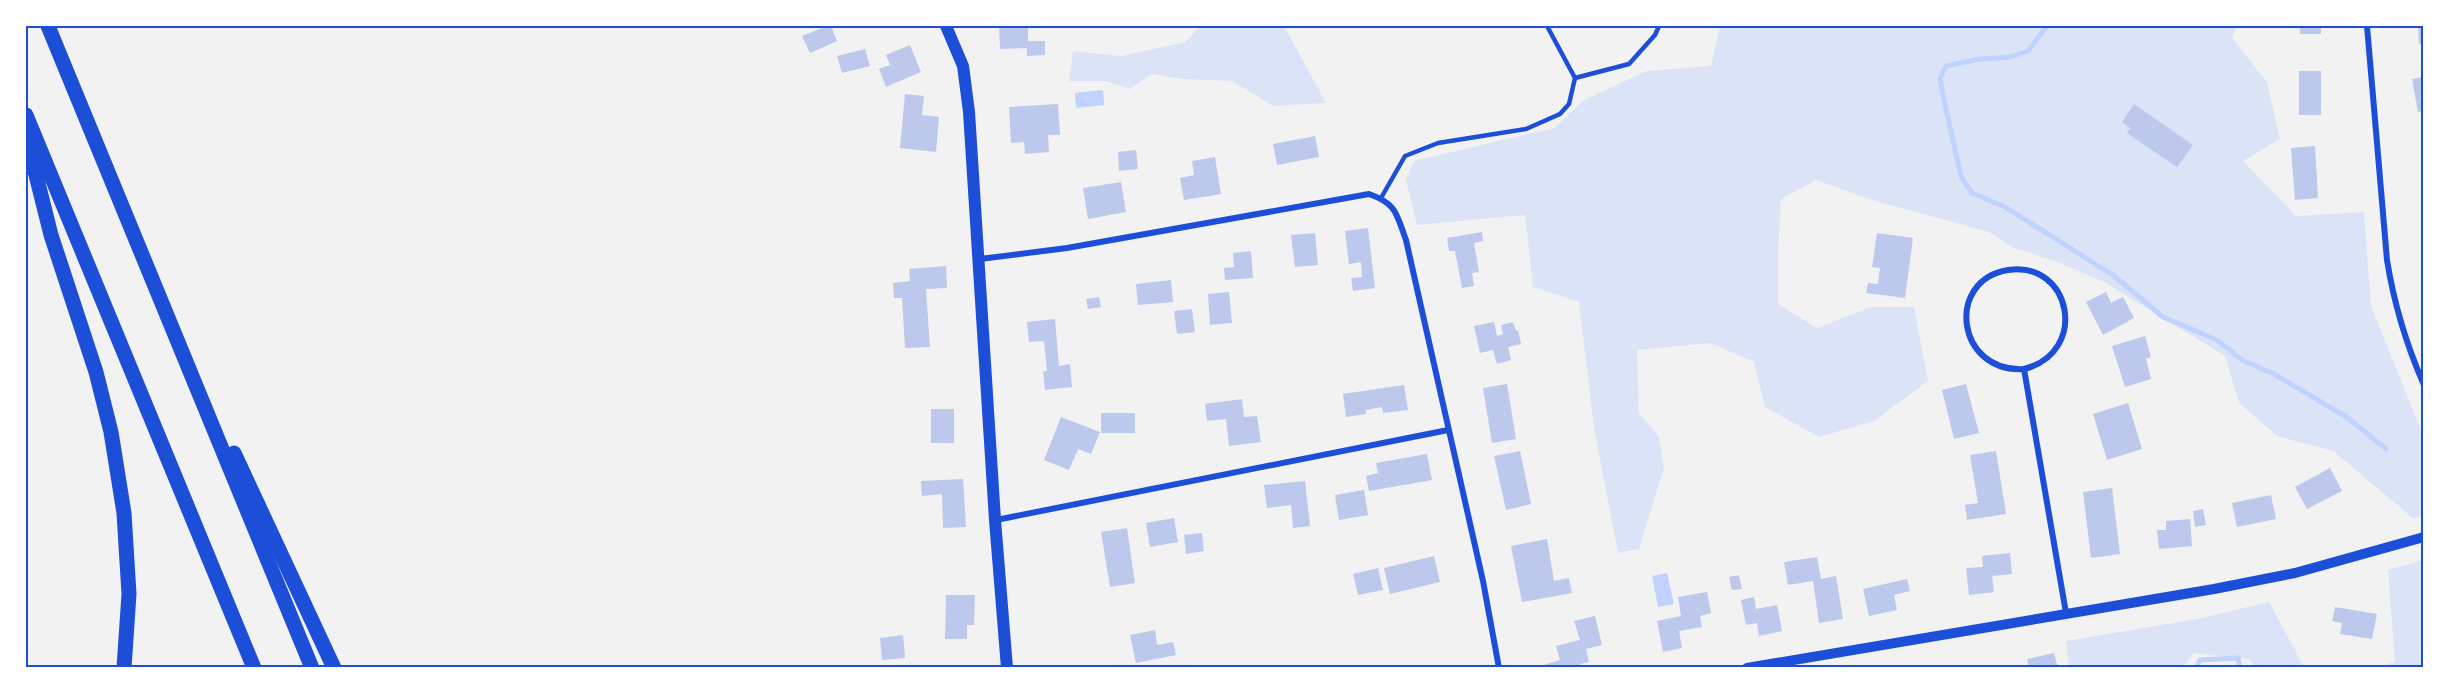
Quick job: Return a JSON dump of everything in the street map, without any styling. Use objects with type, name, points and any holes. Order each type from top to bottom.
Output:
[{"type":"highway","points":[[48,26],[312,668]]},
{"type":"highway","points":[[26,116],[254,668]]},
{"type":"highway","points":[[26,133],[51,236],[96,372],[111,432],[124,513],[128,582],[124,668]]},
{"type":"highway","points":[[144,260],[334,668]]},
{"type":"main road","points":[[946,26],[963,66],[966,89],[980,259],[995,520],[1007,668]]},
{"type":"street","points":[[2367,26],[2390,280],[2399,319],[2424,385]]},
{"type":"street","points":[[980,259],[1067,248],[1369,194],[1389,202],[1406,240],[1483,580],[1499,668]]},
{"type":"street","points":[[2005,270],[2024,270],[2042,276],[2056,289],[2064,305],[2066,324],[2055,350],[2041,362],[2024,369],[2005,368],[1987,360],[1974,346],[1966,328],[1967,309],[1974,292],[1987,278],[2005,270]]},
{"type":"street","points":[[2024,369],[2066,614]]},
{"type":"street","points":[[995,520],[1448,430]]},
{"type":"street","points":[[1747,668],[2214,589],[2295,573],[2424,537]]},
{"type":"lane","points":[[1381,198],[1405,156],[1438,143],[1526,129],[1560,114],[1569,104],[1575,78],[1547,26]]},
{"type":"lane","points":[[1575,78],[1629,64],[1655,34],[1659,26]]},
{"type":"shaded area","points":[[1200,26],[1284,26],[1326,103],[1273,106],[1232,81],[1182,79],[1152,74],[1130,89],[1105,81],[1069,81],[1073,51],[1121,56],[1186,42]]},
{"type":"shaded area","points":[[1720,26],[2236,26],[2232,38],[2267,82],[2280,139],[2243,161],[2296,216],[2364,212],[2371,306],[2423,435],[2423,515],[2414,519],[2333,451],[2277,436],[2239,403],[2225,356],[2104,282],[2057,262],[2012,247],[1989,232],[1875,201],[1816,180],[1781,199],[1778,304],[1817,328],[1871,307],[1914,307],[1928,381],[1874,421],[1819,437],[1765,407],[1754,362],[1710,343],[1637,350],[1639,413],[1659,437],[1664,468],[1639,549],[1618,553],[1594,428],[1579,302],[1533,287],[1525,215],[1417,225],[1406,180],[1414,161],[1554,128],[1584,100],[1647,71],[1711,66]]},
{"type":"shaded area","points":[[2423,560],[2423,667],[2377,667],[2395,662],[2388,570]]},
{"type":"shaded area","points":[[2269,602],[2304,667],[2254,667],[2249,659],[2194,653],[2183,667],[2069,667],[2066,641],[2197,619]]},
{"type":"water","points":[[1103,90],[1104,105],[1076,108],[1075,93]]},
{"type":"water","points":[[1667,573],[1674,604],[1658,607],[1652,576]]},
{"type":"building","points":[[831,26],[837,41],[810,53],[802,36]]},
{"type":"building","points":[[999,26],[1028,26],[1028,41],[1045,41],[1045,55],[1027,56],[1027,48],[1000,49]]},
{"type":"building","points":[[2300,26],[2321,26],[2321,34],[2300,34]]},
{"type":"building","points":[[2418,26],[2424,26],[2424,43],[2419,44]]},
{"type":"building","points":[[910,45],[921,72],[886,87],[879,69],[890,65],[886,55]]},
{"type":"building","points":[[865,49],[870,66],[842,73],[837,56]]},
{"type":"building","points":[[2299,71],[2321,71],[2321,115],[2299,115]]},
{"type":"building","points":[[2424,77],[2424,111],[2418,112],[2412,79]]},
{"type":"building","points":[[905,94],[924,96],[922,115],[939,117],[936,152],[900,148]]},
{"type":"building","points":[[1058,104],[1060,135],[1048,135],[1049,152],[1025,154],[1024,142],[1011,143],[1009,107]]},
{"type":"building","points":[[2134,104],[2193,145],[2177,167],[2127,133],[2130,128],[2122,122]]},
{"type":"building","points":[[1315,136],[1319,157],[1277,165],[1273,144]]},
{"type":"building","points":[[2315,146],[2318,198],[2295,200],[2291,148]]},
{"type":"building","points":[[1136,150],[1138,169],[1119,171],[1118,152]]},
{"type":"building","points":[[1215,157],[1221,194],[1184,200],[1180,178],[1194,175],[1192,161]]},
{"type":"building","points":[[1121,182],[1126,212],[1088,219],[1083,188]]},
{"type":"building","points":[[1368,228],[1375,288],[1353,291],[1351,278],[1362,277],[1361,262],[1349,264],[1345,231]]},
{"type":"building","points":[[1482,232],[1483,241],[1474,243],[1479,272],[1472,273],[1474,286],[1462,288],[1455,251],[1449,251],[1447,238]]},
{"type":"building","points":[[1315,233],[1318,265],[1295,267],[1291,235]]},
{"type":"building","points":[[1877,233],[1913,238],[1905,298],[1866,293],[1868,283],[1878,284],[1880,268],[1872,267]]},
{"type":"building","points":[[1251,251],[1253,278],[1225,280],[1224,268],[1234,267],[1233,253]]},
{"type":"building","points":[[946,266],[947,288],[926,289],[930,347],[905,348],[902,298],[894,298],[893,283],[910,281],[909,269]]},
{"type":"building","points":[[1171,280],[1173,302],[1138,305],[1136,284]]},
{"type":"building","points":[[1229,292],[1232,323],[1210,325],[1208,294]]},
{"type":"building","points":[[2106,292],[2111,303],[2123,297],[2134,318],[2103,335],[2086,302]]},
{"type":"building","points":[[1099,297],[1101,307],[1088,309],[1086,299]]},
{"type":"building","points":[[1192,309],[1195,332],[1177,334],[1174,311]]},
{"type":"building","points":[[1055,319],[1059,366],[1070,364],[1072,387],[1045,390],[1043,371],[1047,371],[1044,341],[1029,342],[1027,322]]},
{"type":"building","points":[[1494,322],[1497,336],[1503,334],[1501,325],[1513,322],[1516,331],[1518,330],[1521,344],[1508,347],[1511,360],[1497,364],[1493,350],[1480,353],[1474,326]]},
{"type":"building","points":[[2145,336],[2151,357],[2146,359],[2151,379],[2125,387],[2112,346]]},
{"type":"building","points":[[1507,384],[1516,439],[1492,443],[1483,388]]},
{"type":"building","points":[[1966,384],[1979,433],[1954,439],[1942,390]]},
{"type":"building","points":[[1404,385],[1408,410],[1383,413],[1382,407],[1366,410],[1366,414],[1346,417],[1343,394]]},
{"type":"building","points":[[1242,399],[1244,417],[1257,416],[1261,442],[1229,446],[1226,419],[1207,421],[1205,404]]},
{"type":"building","points":[[2128,403],[2142,449],[2107,460],[2093,414]]},
{"type":"building","points":[[931,409],[954,409],[954,443],[931,443]]},
{"type":"building","points":[[1101,413],[1135,413],[1135,433],[1101,433]]},
{"type":"building","points":[[1061,417],[1100,432],[1091,454],[1078,449],[1069,470],[1044,460]]},
{"type":"building","points":[[1520,451],[1531,504],[1506,510],[1494,456]]},
{"type":"building","points":[[1996,451],[2006,514],[1967,520],[1965,505],[1978,503],[1970,455]]},
{"type":"building","points":[[1427,454],[1432,480],[1369,491],[1366,476],[1378,473],[1376,463]]},
{"type":"building","points":[[2330,468],[2342,491],[2307,509],[2295,487]]},
{"type":"building","points":[[963,479],[966,527],[943,528],[942,494],[922,496],[921,481]]},
{"type":"building","points":[[1305,481],[1310,526],[1293,528],[1291,505],[1267,508],[1264,485]]},
{"type":"building","points":[[2112,488],[2120,554],[2091,558],[2083,492]]},
{"type":"building","points":[[1364,490],[1368,515],[1339,520],[1335,495]]},
{"type":"building","points":[[2271,495],[2276,519],[2237,527],[2232,503]]},
{"type":"building","points":[[2203,509],[2206,525],[2195,527],[2193,511]]},
{"type":"building","points":[[1174,518],[1178,542],[1150,547],[1146,523]]},
{"type":"building","points":[[2190,519],[2192,546],[2159,549],[2157,530],[2166,530],[2166,521]]},
{"type":"building","points":[[1127,528],[1135,583],[1110,587],[1101,532]]},
{"type":"building","points":[[1202,533],[1204,551],[1186,554],[1184,535]]},
{"type":"building","points":[[1547,539],[1554,581],[1569,578],[1572,593],[1522,602],[1511,546]]},
{"type":"building","points":[[2010,553],[2012,574],[1992,576],[1994,592],[1969,595],[1966,568],[1983,567],[1982,556]]},
{"type":"building","points":[[1434,556],[1440,582],[1390,594],[1384,568]]},
{"type":"building","points":[[1817,557],[1821,579],[1836,576],[1843,619],[1819,623],[1813,581],[1788,585],[1784,562]]},
{"type":"building","points":[[1378,568],[1383,590],[1358,595],[1353,574]]},
{"type":"building","points":[[1739,575],[1742,589],[1732,590],[1729,577]]},
{"type":"building","points":[[1907,579],[1910,591],[1894,595],[1897,610],[1869,616],[1863,589]]},
{"type":"building","points":[[1707,592],[1711,613],[1700,616],[1702,627],[1679,631],[1682,648],[1663,652],[1657,621],[1681,616],[1678,597]]},
{"type":"building","points":[[946,595],[975,595],[974,625],[967,625],[967,639],[945,639]]},
{"type":"building","points":[[1754,597],[1756,609],[1777,605],[1782,631],[1759,636],[1757,623],[1746,625],[1741,600]]},
{"type":"building","points":[[2335,607],[2377,614],[2372,639],[2340,634],[2342,623],[2332,621]]},
{"type":"building","points":[[1595,616],[1602,645],[1586,649],[1589,662],[1580,664],[1581,668],[1534,668],[1560,660],[1556,646],[1580,640],[1574,621]]},
{"type":"building","points":[[1155,630],[1157,645],[1173,642],[1176,655],[1136,663],[1130,635]]},
{"type":"building","points":[[903,635],[905,658],[882,660],[880,638]]},
{"type":"building","points":[[2054,653],[2058,668],[2029,668],[2027,659]]},
{"type":"waterway","points":[[2047,26],[2028,51],[2010,57],[1980,59],[1946,66],[1940,79],[1961,177],[1972,193],[2005,207],[2113,275],[2163,317],[2217,340],[2242,360],[2274,374],[2348,418],[2386,449]]},
{"type":"waterway","points":[[2196,668],[2200,660],[2238,658],[2240,668]]}]
